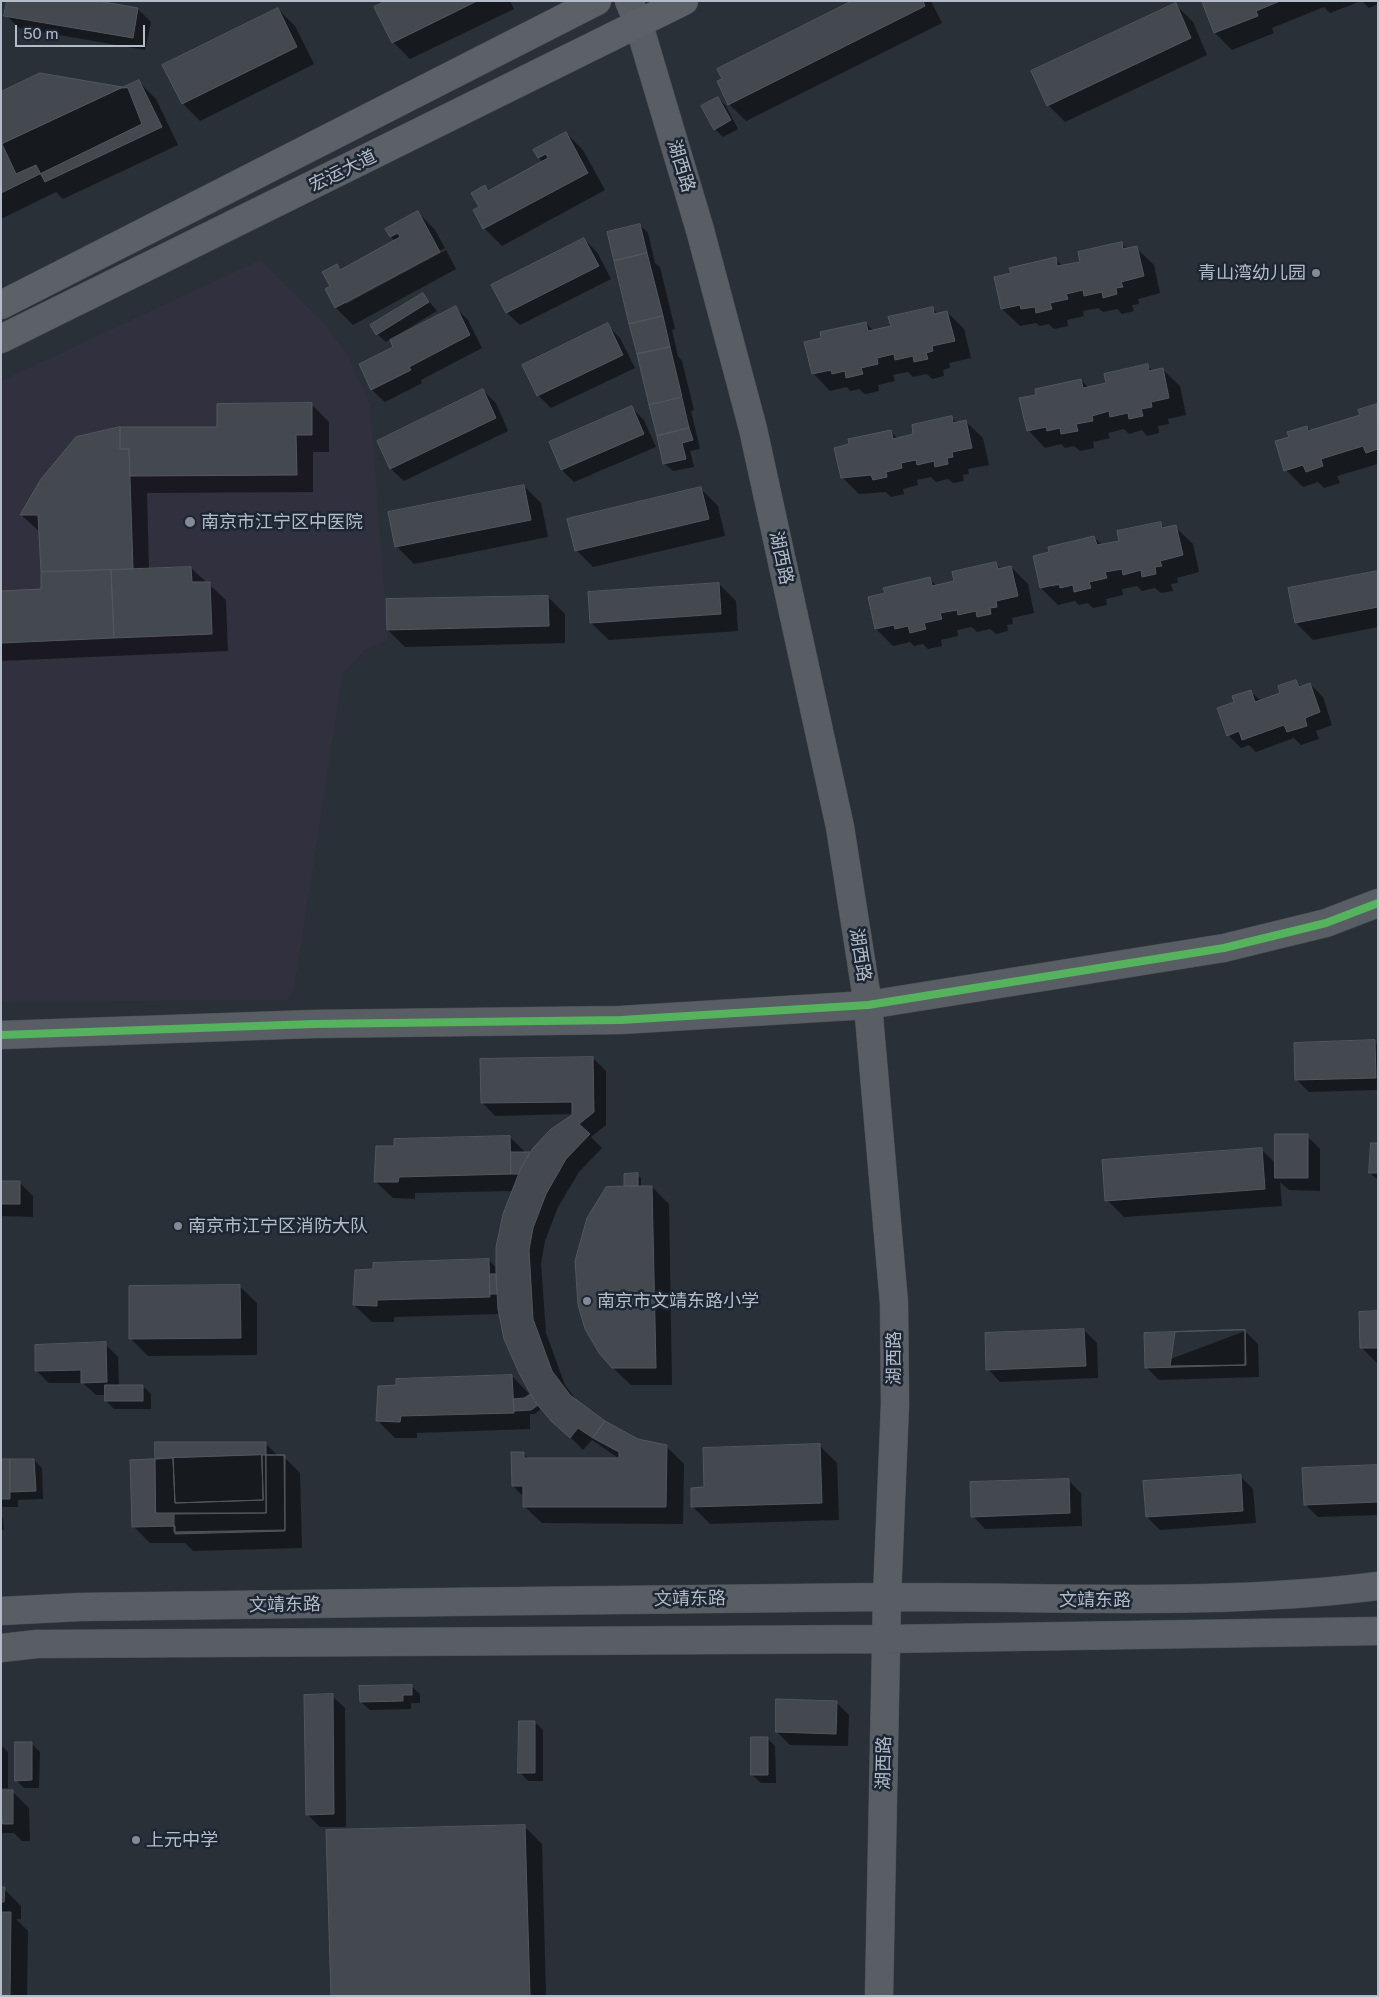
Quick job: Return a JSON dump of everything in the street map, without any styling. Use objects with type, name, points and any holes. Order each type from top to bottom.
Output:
[{"type":"main road","name":"宏运大道","points":[[1,305],[597,1]]},
{"type":"main road","name":"宏运大道","points":[[1,339],[634,13],[684,1]]},
{"type":"main road","name":"湖西路","points":[[634,13],[700,230],[753,429],[840,827],[868,1005],[894,1303],[894,1404],[887,1597],[879,1996]]},
{"type":"main road","points":[[1,1035],[313,1024],[621,1020],[868,1005],[1224,948],[1326,923],[1378,904]]},
{"type":"main road","name":"文靖东路","points":[[1,1611],[80,1607],[887,1597],[1097,1600],[1310,1595],[1378,1586]]},
{"type":"main road","name":"文靖东路","points":[[1,1648],[47,1644],[886,1639],[1378,1631]]},
{"type":"shaded area","name":"南京市江宁区中医院","points":[[260,260],[322,321],[347,354],[370,404],[388,640],[365,650],[343,672],[294,990],[287,1000],[1,1002],[1,381]]},
{"type":"building","points":[[7,1],[98,1],[138,8],[133,38],[4,16]]},
{"type":"building","points":[[386,1],[477,1],[392,43],[374,7]]},
{"type":"building","points":[[852,1],[923,1],[925,6],[728,105],[717,81],[722,79],[717,69]]},
{"type":"building","points":[[1280,1],[1256,11],[1258,16],[1214,33],[1202,2]]},
{"type":"building","points":[[1176,3],[1191,38],[1047,106],[1031,71]]},
{"type":"building","points":[[278,8],[297,47],[182,104],[162,65]]},
{"type":"building","points":[[40,73],[128,88],[142,124],[1,193],[1,92]]},
{"type":"building","points":[[139,80],[162,127],[45,182],[36,165],[16,174],[2,144]]},
{"type":"building","points":[[718,97],[731,120],[714,130],[701,106]]},
{"type":"building","points":[[566,132],[588,173],[483,229],[473,210],[479,207],[471,193],[485,185],[488,191],[548,158],[546,154],[538,158],[533,150]]},
{"type":"building","points":[[418,211],[440,252],[335,308],[325,289],[330,286],[322,272],[337,264],[340,270],[400,237],[398,233],[390,237],[385,229]]},
{"type":"building","points":[[640,224],[647,253],[614,261],[607,232]]},
{"type":"building","points":[[584,238],[599,266],[506,313],[491,285]]},
{"type":"building","points":[[1122,242],[1123,249],[1137,246],[1144,276],[1121,282],[1123,287],[1116,288],[1117,294],[1103,298],[1102,292],[1084,296],[1083,290],[1066,294],[1068,299],[1050,303],[1052,309],[1036,313],[1035,307],[1021,309],[1020,305],[1001,309],[994,277],[1011,273],[1009,268],[1056,257],[1057,266],[1080,262],[1078,252]]},
{"type":"building","points":[[647,253],[663,316],[629,324],[614,261]]},
{"type":"building","points":[[423,293],[429,302],[376,335],[370,325]]},
{"type":"building","points":[[456,306],[470,335],[409,367],[411,370],[371,390],[359,364],[393,347],[390,340]]},
{"type":"building","points":[[933,307],[934,314],[947,311],[955,341],[932,346],[933,351],[926,353],[928,359],[914,362],[913,356],[895,360],[894,354],[877,358],[878,364],[861,368],[863,374],[846,378],[845,371],[832,374],[831,370],[812,374],[804,342],[821,338],[820,332],[866,322],[868,331],[891,326],[888,317]]},
{"type":"building","points":[[663,316],[670,347],[637,354],[629,324]]},
{"type":"building","points":[[608,323],[623,355],[537,396],[522,365]]},
{"type":"building","points":[[670,347],[682,397],[649,405],[637,354]]},
{"type":"building","points":[[1148,364],[1149,371],[1163,368],[1169,398],[1151,402],[1152,407],[1141,409],[1143,416],[1129,419],[1128,413],[1110,417],[1109,411],[1092,416],[1093,421],[1076,424],[1078,431],[1061,434],[1060,428],[1047,431],[1046,427],[1027,431],[1019,398],[1036,395],[1035,389],[1081,379],[1083,388],[1106,383],[1104,374]]},
{"type":"building","points":[[483,389],[496,418],[390,469],[377,441]]},
{"type":"building","points":[[682,398],[689,428],[657,436],[649,405]]},
{"type":"building","points":[[312,403],[312,435],[296,435],[297,475],[130,476],[129,449],[120,449],[120,427],[217,427],[217,404]]},
{"type":"building","points":[[1377,404],[1378,449],[1366,453],[1363,446],[1321,459],[1323,466],[1306,472],[1303,465],[1284,471],[1275,441],[1289,437],[1287,432],[1307,426],[1308,431],[1360,415],[1358,410]]},
{"type":"building","points":[[632,406],[644,434],[561,470],[549,442]]},
{"type":"building","points":[[952,416],[953,423],[966,420],[972,448],[952,452],[953,457],[947,458],[948,464],[935,467],[934,461],[917,465],[916,460],[901,463],[902,468],[886,472],[887,477],[873,480],[871,475],[841,478],[834,448],[849,444],[848,439],[891,430],[893,439],[913,434],[912,425]]},
{"type":"building","points":[[120,427],[120,449],[129,449],[133,569],[41,572],[38,515],[20,515],[41,479],[76,437]]},
{"type":"building","points":[[689,428],[693,440],[682,443],[686,459],[663,464],[657,436]]},
{"type":"building","points":[[524,485],[531,520],[395,547],[388,512]]},
{"type":"building","points":[[701,487],[709,519],[575,551],[567,519]]},
{"type":"building","points":[[1161,522],[1162,528],[1176,525],[1183,555],[1160,561],[1162,566],[1155,567],[1156,574],[1142,577],[1141,570],[1123,575],[1122,569],[1105,572],[1107,578],[1089,582],[1091,588],[1074,592],[1073,585],[1060,588],[1059,584],[1040,588],[1033,556],[1049,552],[1048,547],[1094,536],[1097,545],[1119,541],[1117,531]]},
{"type":"building","points":[[996,562],[998,569],[1011,566],[1018,596],[996,601],[997,607],[990,608],[991,614],[977,617],[976,611],[958,615],[957,610],[940,613],[942,619],[924,623],[926,629],[910,633],[908,626],[895,629],[894,625],[875,629],[868,597],[885,593],[883,588],[930,577],[932,586],[954,581],[952,572]]},
{"type":"building","points":[[191,567],[192,582],[210,582],[212,634],[114,638],[111,570]]},
{"type":"building","points":[[111,570],[114,638],[1,643],[1,591],[41,589],[41,572]]},
{"type":"building","points":[[1378,571],[1378,607],[1295,623],[1288,588]]},
{"type":"building","points":[[719,583],[721,614],[590,623],[588,592]]},
{"type":"building","points":[[548,596],[549,626],[387,630],[386,599]]},
{"type":"building","points":[[1296,680],[1299,687],[1310,683],[1320,712],[1305,718],[1307,726],[1287,732],[1284,725],[1242,740],[1239,731],[1227,736],[1217,708],[1234,702],[1232,696],[1251,690],[1255,702],[1280,693],[1278,686]]},
{"type":"building","points":[[1375,1040],[1376,1078],[1295,1080],[1294,1043]]},
{"type":"building","points":[[593,1057],[594,1112],[579,1124],[590,1134],[566,1159],[546,1194],[533,1228],[529,1250],[533,1319],[552,1371],[570,1395],[605,1421],[593,1438],[578,1428],[570,1438],[552,1422],[535,1402],[519,1373],[504,1339],[498,1309],[496,1247],[503,1214],[521,1168],[533,1148],[551,1129],[572,1115],[572,1102],[481,1103],[480,1059]]},
{"type":"building","points":[[1275,1134],[1308,1134],[1308,1178],[1275,1178]]},
{"type":"building","points":[[510,1136],[511,1174],[399,1177],[398,1182],[374,1182],[376,1146],[394,1146],[394,1139]]},
{"type":"building","points":[[1371,1143],[1378,1143],[1378,1173],[1369,1173]]},
{"type":"building","points":[[1262,1148],[1265,1189],[1105,1201],[1102,1160]]},
{"type":"building","points":[[511,1152],[530,1152],[518,1174],[511,1174]]},
{"type":"building","points":[[638,1173],[638,1186],[624,1186],[624,1174]]},
{"type":"building","points":[[1,1181],[20,1181],[20,1204],[1,1204]]},
{"type":"building","points":[[652,1186],[656,1368],[612,1368],[599,1353],[585,1329],[578,1305],[575,1261],[587,1218],[606,1187]]},
{"type":"building","points":[[489,1259],[490,1297],[377,1300],[377,1306],[353,1305],[355,1270],[373,1269],[373,1263]]},
{"type":"building","points":[[490,1274],[496,1274],[497,1294],[490,1294]]},
{"type":"building","points":[[240,1285],[241,1338],[129,1339],[129,1286]]},
{"type":"building","points":[[1378,1311],[1378,1348],[1360,1348],[1359,1312]]},
{"type":"building","points":[[1084,1329],[1086,1366],[986,1370],[985,1333]]},
{"type":"building","points":[[1245,1330],[1245,1365],[1170,1366],[1175,1332]]},
{"type":"building","points":[[1245,1330],[1246,1365],[1145,1368],[1144,1333]]},
{"type":"building","points":[[106,1342],[107,1382],[81,1383],[81,1370],[35,1371],[35,1345]]},
{"type":"building","points":[[512,1375],[514,1413],[401,1416],[400,1422],[376,1421],[378,1386],[396,1385],[396,1379]]},
{"type":"building","points":[[105,1385],[143,1385],[143,1401],[105,1401]]},
{"type":"building","points":[[531,1394],[538,1405],[531,1410],[514,1411],[513,1399],[524,1398]]},
{"type":"building","points":[[605,1421],[638,1439],[667,1445],[666,1507],[523,1507],[523,1486],[512,1486],[511,1452],[524,1452],[524,1458],[619,1458],[619,1452],[593,1438]]},
{"type":"building","points":[[155,1442],[266,1442],[266,1513],[156,1513]]},
{"type":"building","points":[[820,1444],[822,1503],[691,1507],[691,1488],[704,1487],[703,1448]]},
{"type":"building","points":[[262,1455],[263,1500],[175,1503],[173,1458]]},
{"type":"building","points":[[262,1455],[284,1455],[285,1531],[175,1534],[175,1526],[132,1527],[130,1460],[173,1458],[175,1503],[263,1500]]},
{"type":"building","points":[[266,1455],[285,1455],[285,1530],[174,1532],[174,1514],[266,1513]]},
{"type":"building","points":[[1,1459],[10,1459],[10,1499],[1,1499]]},
{"type":"building","points":[[10,1459],[34,1459],[36,1491],[10,1492]]},
{"type":"building","points":[[1378,1465],[1378,1502],[1304,1505],[1302,1468]]},
{"type":"building","points":[[1241,1475],[1243,1511],[1146,1517],[1143,1481]]},
{"type":"building","points":[[1069,1479],[1070,1513],[971,1517],[970,1482]]},
{"type":"building","points":[[412,1685],[412,1695],[403,1695],[403,1701],[360,1702],[359,1686]]},
{"type":"building","points":[[333,1694],[334,1814],[306,1815],[304,1695]]},
{"type":"building","points":[[776,1699],[837,1701],[836,1734],[776,1732]]},
{"type":"building","points":[[519,1721],[535,1721],[535,1773],[518,1773]]},
{"type":"building","points":[[751,1737],[768,1737],[768,1775],[751,1775]]},
{"type":"building","points":[[15,1742],[32,1742],[32,1780],[15,1781]]},
{"type":"building","points":[[1,1790],[13,1790],[13,1824],[3,1824]]},
{"type":"building","points":[[525,1825],[530,1996],[331,1996],[326,1830]]},
{"type":"building","points":[[1,1887],[5,1887],[4,1902],[1,1902]]},
{"type":"building","points":[[1,1912],[11,1912],[10,1996],[1,1996]]},
{"type":"cycle path","points":[[1,1035],[313,1024],[621,1020],[868,1005],[1224,948],[1326,923],[1378,903]]},
{"type":"place","name":"青山湾幼儿园","points":[[1316,273]]},
{"type":"place","name":"南京市江宁区中医院","points":[[190,522]]},
{"type":"place","name":"南京市江宁区消防大队","points":[[178,1226]]},
{"type":"place","name":"南京市文靖东路小学","points":[[587,1301]]},
{"type":"place","name":"上元中学","points":[[136,1840]]}]
